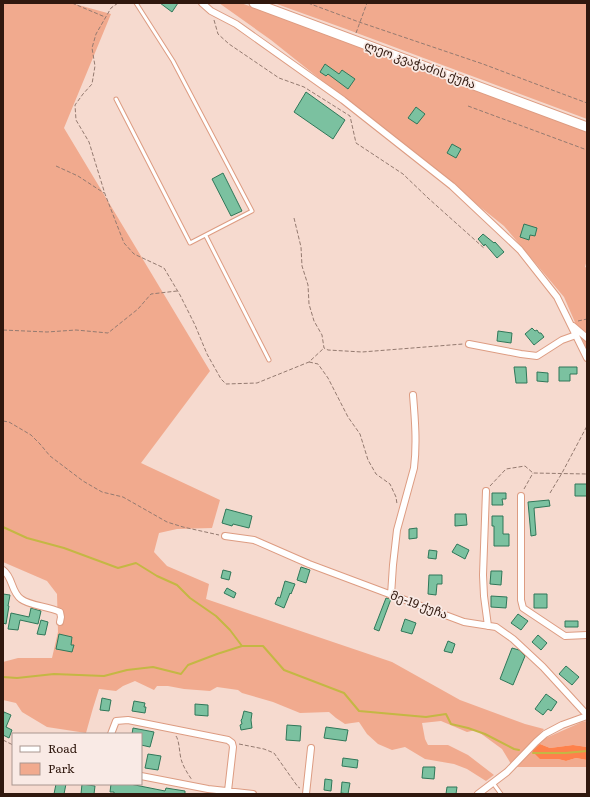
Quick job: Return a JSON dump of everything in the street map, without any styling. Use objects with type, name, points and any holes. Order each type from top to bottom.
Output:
[{"type":"main road","name":"ლეო კვაჭაძის ქუჩა","points":[[254,3],[587,127]]},
{"type":"street","points":[[202,3],[211,10],[236,24],[343,100],[452,186],[520,250],[557,297],[587,358]]},
{"type":"street","points":[[570,324],[587,338]]},
{"type":"street","points":[[469,344],[537,356],[562,340],[576,335]]},
{"type":"street","points":[[391,595],[397,530],[414,468],[416,426],[413,395]]},
{"type":"street","points":[[486,491],[483,576],[488,626]]},
{"type":"street","points":[[521,496],[520,591],[523,608],[565,636],[587,635]]},
{"type":"street","name":"მე-19 ქუჩა","points":[[225,536],[254,540],[309,564],[464,622],[496,627],[513,639],[543,667],[587,715]]},
{"type":"street","points":[[3,570],[9,575],[14,591],[21,600],[60,612],[60,622]]},
{"type":"street","points":[[478,794],[507,772],[545,734],[587,715]]},
{"type":"street","points":[[111,733],[116,721],[128,720],[228,740],[233,746],[228,791]]},
{"type":"street","points":[[307,792],[311,748]]},
{"type":"street","points":[[142,776],[195,786],[253,794]]},
{"type":"lane","points":[[116,99],[190,243],[252,211],[173,61],[136,3]]},
{"type":"lane","points":[[206,236],[269,360]]},
{"type":"lane","points":[[493,783],[501,794]]},
{"type":"path","points":[[72,3],[106,17]]},
{"type":"path","points":[[118,3],[111,8],[96,34],[92,48],[95,66],[92,84],[82,94],[75,105],[76,120],[89,142],[105,194],[124,243],[134,254],[164,268],[178,291],[195,325],[207,354],[221,379],[226,384],[257,383],[309,362],[324,348]]},
{"type":"path","points":[[308,3],[483,64],[587,103]]},
{"type":"path","points":[[354,41],[366,3]]},
{"type":"path","points":[[211,10],[218,34],[229,44],[279,78],[304,86],[350,116],[356,143],[403,174],[485,250]]},
{"type":"path","points":[[468,106],[587,150]]},
{"type":"path","points":[[56,166],[78,176],[105,194]]},
{"type":"path","points":[[294,218],[301,247],[302,266],[308,285],[308,304],[314,321],[322,335],[324,348]]},
{"type":"path","points":[[3,330],[47,332],[76,330],[108,333],[138,309],[151,294],[178,291]]},
{"type":"path","points":[[570,324],[587,318]]},
{"type":"path","points":[[324,348],[328,350],[362,352],[469,344]]},
{"type":"path","points":[[309,362],[318,364],[328,378],[348,417],[360,434],[368,460],[376,474],[390,484],[396,497],[400,521]]},
{"type":"path","points":[[3,420],[31,435],[50,456],[83,481],[102,492],[122,497],[167,522],[182,527],[225,536]]},
{"type":"path","points":[[550,493],[587,426]]},
{"type":"path","points":[[486,491],[506,469],[525,466],[533,473],[587,474]]},
{"type":"path","points":[[521,496],[533,473]]},
{"type":"path","points":[[172,729],[178,739],[182,763],[195,786]]},
{"type":"path","points":[[3,740],[12,744]]},
{"type":"path","points":[[232,743],[274,753],[298,787],[307,792]]},
{"type":"green space","points":[[3,3],[71,3],[111,14],[64,128],[210,371],[141,463],[220,500],[212,528],[177,529],[159,533],[154,552],[167,566],[209,584],[206,599],[392,662],[460,700],[525,724],[544,729],[511,765],[491,783],[475,794],[473,794],[498,776],[511,764],[502,749],[476,730],[467,732],[441,721],[422,723],[425,739],[428,745],[448,745],[468,755],[494,775],[486,781],[467,769],[454,764],[425,759],[405,747],[392,750],[378,744],[367,734],[359,722],[345,724],[329,712],[300,713],[273,702],[242,693],[238,690],[217,687],[210,691],[157,686],[154,690],[135,681],[116,691],[99,689],[86,733],[47,727],[22,712],[16,703],[3,700],[3,662],[18,658],[52,658],[58,632],[57,594],[47,581],[3,562]]},
{"type":"green space","points":[[219,3],[241,3],[587,131],[587,260],[585,267],[587,268],[587,350],[564,297],[504,226],[271,40]]},
{"type":"green space","points":[[274,3],[587,3],[587,119],[346,29]]},
{"type":"green space","points":[[587,721],[587,747],[573,745],[550,748],[540,744],[540,759],[558,759],[566,761],[576,758],[587,760],[587,767],[515,767],[539,741]]},
{"type":"shaded area","points":[[540,744],[550,748],[573,745],[587,747],[587,760],[576,758],[566,761],[558,759],[540,759],[532,751]]},
{"type":"building","points":[[160,3],[178,3],[172,12]]},
{"type":"building","points":[[325,64],[339,74],[342,70],[355,79],[348,89],[328,74],[326,76],[320,72]]},
{"type":"building","points":[[306,92],[345,120],[333,139],[294,112]]},
{"type":"building","points":[[416,107],[425,114],[417,124],[408,118]]},
{"type":"building","points":[[452,144],[461,149],[456,158],[447,153]]},
{"type":"building","points":[[223,173],[242,211],[231,216],[212,179]]},
{"type":"building","points":[[524,224],[537,228],[535,236],[530,235],[529,240],[520,237]]},
{"type":"building","points":[[483,234],[494,243],[495,242],[504,252],[497,258],[485,244],[484,246],[478,239]]},
{"type":"building","points":[[532,328],[541,333],[544,337],[534,345],[525,334]]},
{"type":"building","points":[[498,331],[512,333],[511,343],[497,341]]},
{"type":"building","points":[[514,367],[526,367],[527,383],[516,383]]},
{"type":"building","points":[[559,367],[577,367],[577,374],[570,374],[570,381],[559,381]]},
{"type":"building","points":[[537,372],[548,373],[548,382],[537,381]]},
{"type":"building","points":[[575,484],[587,484],[587,496],[575,496]]},
{"type":"building","points":[[492,493],[506,493],[506,499],[502,499],[503,505],[492,505]]},
{"type":"building","points":[[549,500],[550,506],[534,508],[536,535],[531,536],[528,502]]},
{"type":"building","points":[[226,509],[252,516],[249,528],[222,523]]},
{"type":"building","points":[[455,514],[466,514],[467,525],[455,526]]},
{"type":"building","points":[[492,516],[503,516],[503,534],[509,534],[509,546],[494,546],[494,526],[492,526]]},
{"type":"building","points":[[417,528],[417,538],[409,539],[409,529]]},
{"type":"building","points":[[457,544],[469,550],[465,559],[452,552]]},
{"type":"building","points":[[429,550],[437,551],[436,559],[428,558]]},
{"type":"building","points":[[301,567],[310,570],[306,583],[297,580]]},
{"type":"building","points":[[223,570],[231,572],[229,580],[221,578]]},
{"type":"building","points":[[491,571],[502,571],[501,585],[490,584]]},
{"type":"building","points":[[429,575],[442,575],[442,584],[437,584],[436,595],[428,594]]},
{"type":"building","points":[[285,581],[295,584],[284,608],[275,604],[278,597],[280,598]]},
{"type":"building","points":[[227,588],[236,593],[234,598],[224,593]]},
{"type":"building","points":[[3,594],[10,595],[6,624],[3,623]]},
{"type":"building","points":[[534,594],[547,594],[547,608],[534,608]]},
{"type":"building","points":[[491,596],[507,597],[506,608],[491,607]]},
{"type":"building","points":[[386,598],[391,599],[379,631],[374,629]]},
{"type":"building","points":[[31,608],[41,611],[38,624],[20,620],[18,630],[8,629],[11,613],[29,617]]},
{"type":"building","points":[[518,614],[528,621],[521,630],[511,623]]},
{"type":"building","points":[[405,619],[416,623],[412,634],[401,631]]},
{"type":"building","points":[[41,620],[48,622],[45,635],[37,634]]},
{"type":"building","points":[[565,621],[578,621],[578,627],[565,627]]},
{"type":"building","points":[[59,634],[72,637],[71,645],[74,645],[72,652],[56,649]]},
{"type":"building","points":[[538,635],[547,643],[541,650],[532,642]]},
{"type":"building","points":[[448,641],[455,644],[452,653],[444,651]]},
{"type":"building","points":[[512,648],[519,650],[525,656],[513,685],[500,679]]},
{"type":"building","points":[[566,666],[579,677],[572,685],[559,674]]},
{"type":"building","points":[[546,694],[557,702],[551,711],[548,709],[543,715],[535,709]]},
{"type":"building","points":[[102,698],[111,700],[109,711],[100,710]]},
{"type":"building","points":[[134,701],[145,703],[145,713],[132,711]]},
{"type":"building","points":[[195,704],[208,705],[208,716],[195,715]]},
{"type":"building","points":[[244,711],[252,713],[252,728],[241,730],[240,725],[242,724],[241,720]]},
{"type":"building","points":[[4,712],[11,715],[6,727],[12,730],[9,738],[3,735]]},
{"type":"building","points":[[287,725],[301,726],[300,741],[286,740]]},
{"type":"building","points":[[326,727],[348,730],[346,741],[324,738]]},
{"type":"building","points":[[133,728],[154,732],[150,747],[142,745],[142,733],[132,733]]},
{"type":"building","points":[[148,754],[161,756],[158,770],[145,768]]},
{"type":"building","points":[[343,758],[358,760],[357,768],[342,766]]},
{"type":"building","points":[[423,767],[435,767],[434,779],[422,778]]},
{"type":"building","points":[[325,779],[332,780],[331,791],[324,790]]},
{"type":"building","points":[[342,782],[350,783],[348,794],[341,793]]},
{"type":"building","points":[[56,785],[66,785],[64,794],[54,794]]},
{"type":"building","points":[[82,785],[95,786],[94,794],[81,794]]},
{"type":"building","points":[[111,785],[135,785],[165,791],[166,788],[185,791],[185,794],[114,794],[114,792],[110,792]]},
{"type":"building","points":[[447,787],[457,787],[456,794],[446,794]]},
{"type":"waterway","points":[[3,527],[27,538],[64,548],[118,568],[136,563],[157,576],[177,585],[190,598],[216,616],[230,630],[242,646]]},
{"type":"waterway","points":[[3,677],[17,678],[54,674],[104,676],[127,670],[153,667],[181,674],[188,665],[217,654],[242,646],[263,646],[284,670],[344,693],[359,711],[426,717],[446,714],[451,724],[485,734],[514,749],[519,750]]},
{"type":"waterway","points":[[533,753],[587,751]]}]
